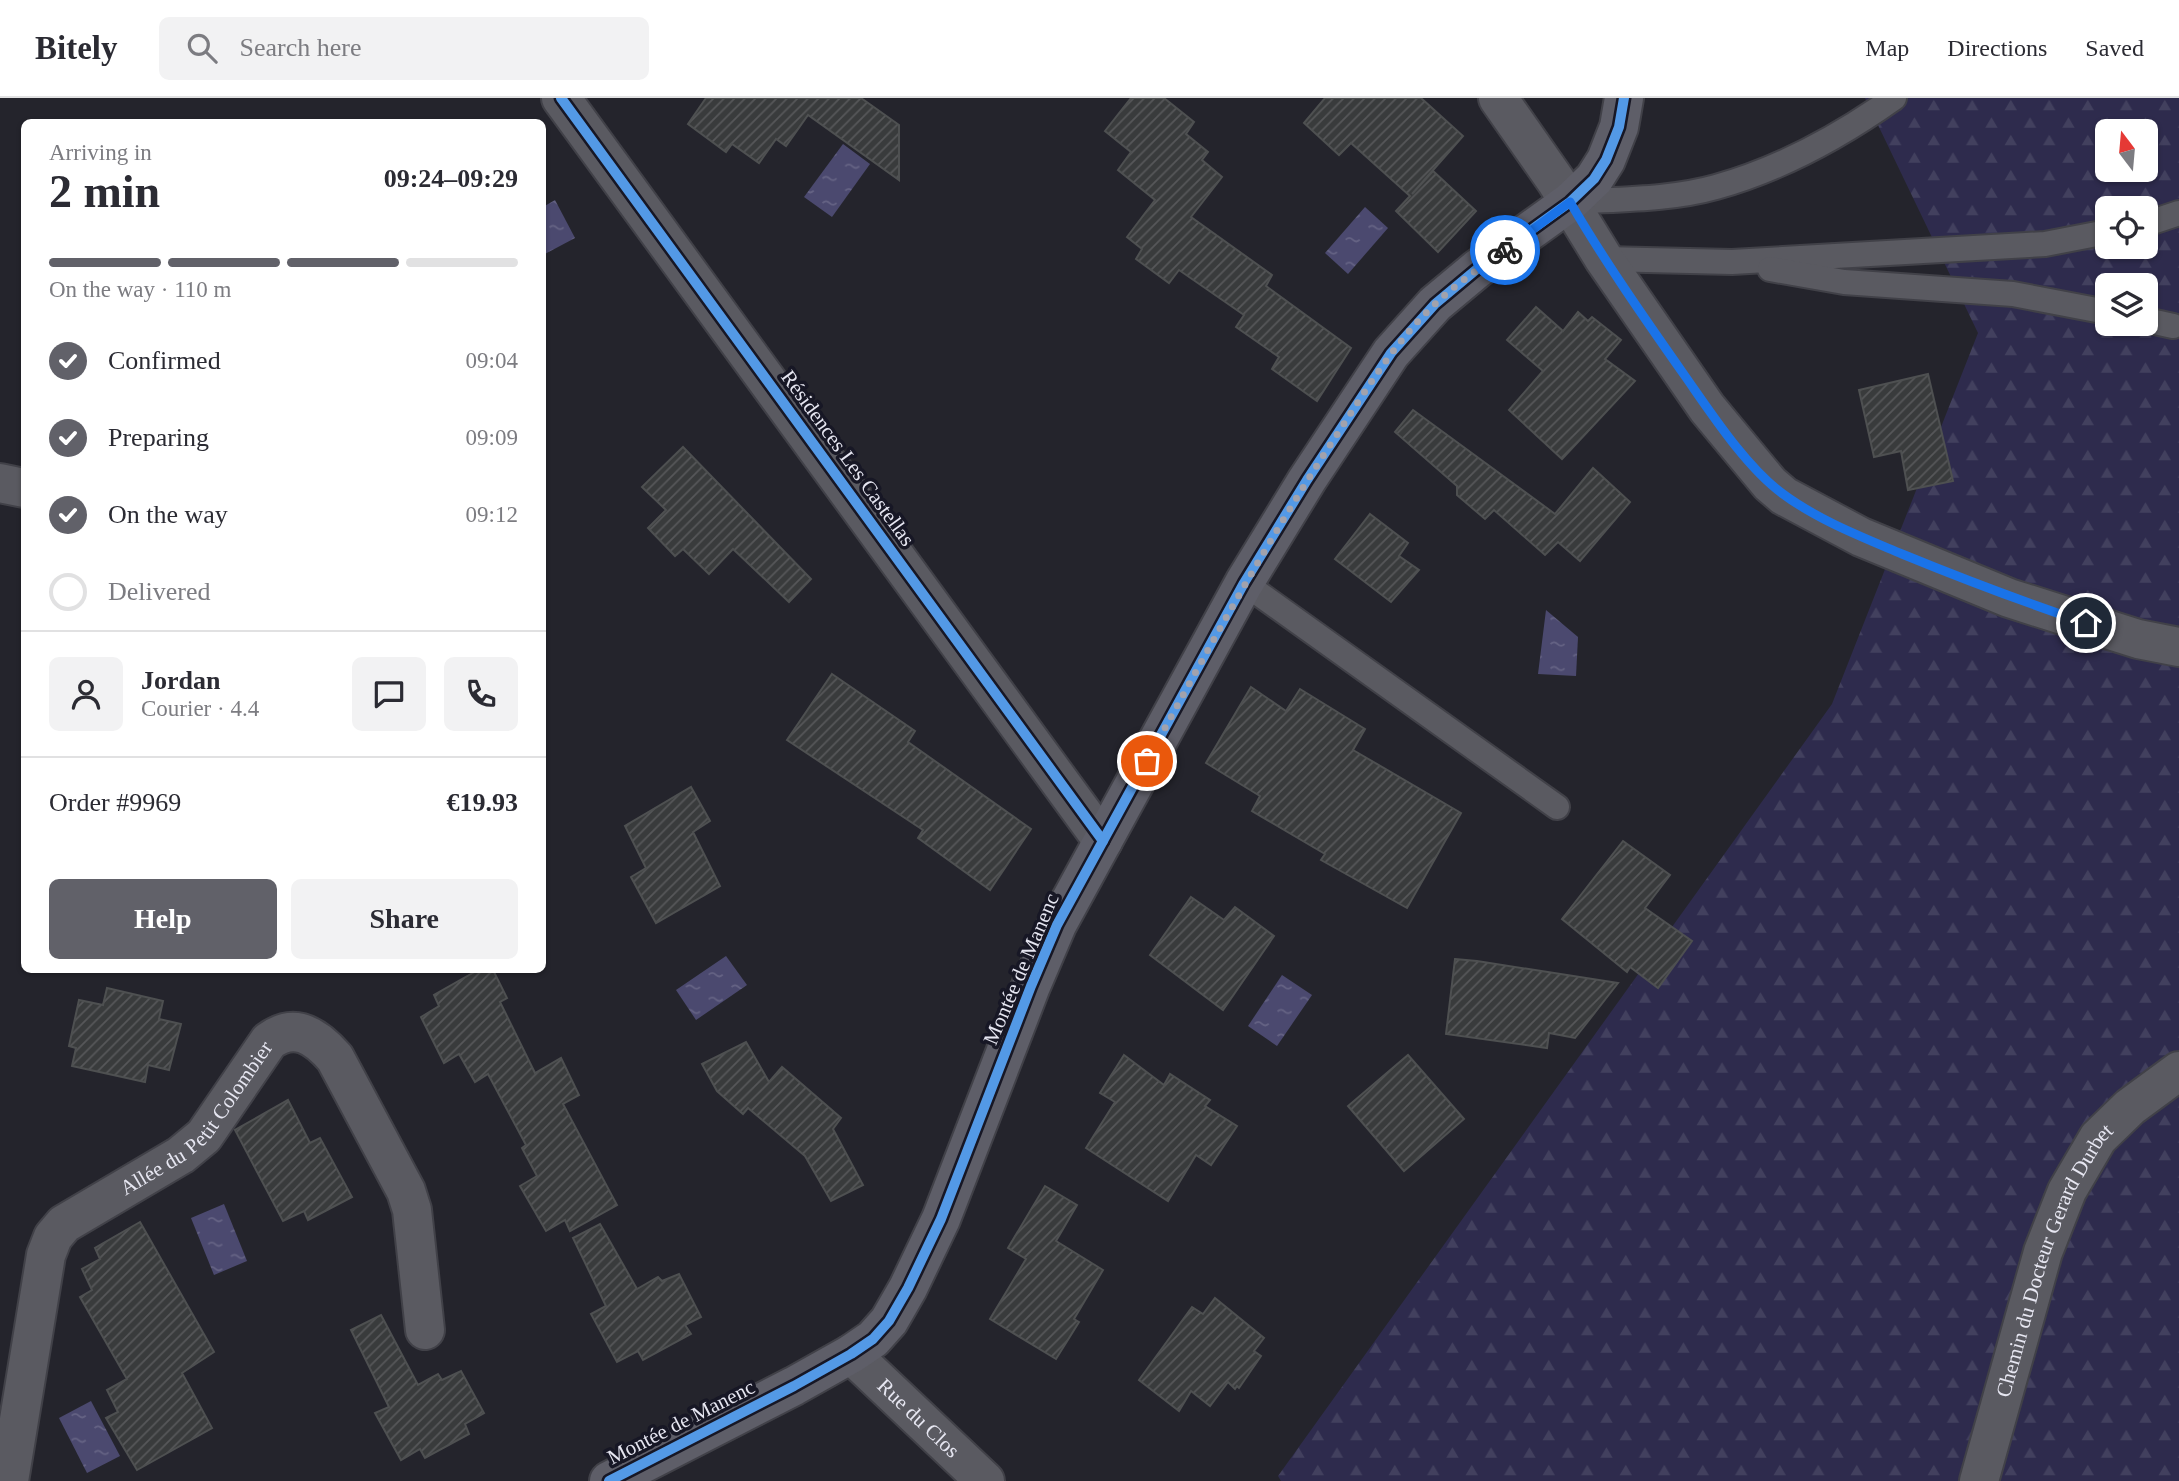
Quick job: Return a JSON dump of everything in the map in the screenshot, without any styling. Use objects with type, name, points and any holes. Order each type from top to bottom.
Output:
[{"type":"street","name":"Résidences Les Castellas","points":[[561,98],[1103,841]]},
{"type":"street","points":[[1498,98],[1570,202],[1604,259],[1707,408],[1763,476],[1784,496],[1861,537],[2009,598],[2138,639],[2179,647]]},
{"type":"street","name":"Montée de Manenc","points":[[609,1481],[851,1354],[873,1339],[889,1321],[942,1219],[1057,925],[1244,583],[1307,480],[1391,353],[1407,334],[1435,304],[1477,269],[1570,202],[1594,179],[1606,160],[1619,127],[1624,98]]},
{"type":"street","points":[[0,483],[21,487]]},
{"type":"street","name":"Allée du Petit Colombier","points":[[9,1481],[46,1255],[53,1237],[64,1224],[181,1155],[204,1136],[269,1041],[281,1032],[302,1032],[323,1045],[335,1058],[406,1191],[412,1210],[425,1330]]},
{"type":"street","name":"Chemin du Docteur Gerard Durbet","points":[[1979,1481],[2043,1252],[2067,1191],[2098,1138],[2130,1107],[2179,1071]]},
{"type":"street","name":"Rue du Clos","points":[[851,1354],[985,1481]]},
{"type":"lane","points":[[1570,202],[1671,195],[1714,188],[1778,165],[1819,145],[1850,129],[1894,98]]},
{"type":"lane","points":[[2158,220],[2179,213]]},
{"type":"lane","points":[[1604,259],[1731,262],[2045,244],[2095,234]]},
{"type":"lane","points":[[1731,262],[1844,282],[2013,294],[2095,310]]},
{"type":"lane","points":[[2158,323],[2173,326]]},
{"type":"lane","points":[[1244,583],[1558,807]]},
{"type":"green space","points":[[1865,98],[2179,98],[2179,1481],[1281,1481],[1278,1476],[1832,704],[1978,333]]},
{"type":"water","points":[[843,144],[870,164],[832,217],[804,197]]},
{"type":"water","points":[[555,200],[575,238],[546,253],[546,205]]},
{"type":"water","points":[[1365,207],[1388,228],[1348,274],[1325,253]]},
{"type":"water","points":[[1546,610],[1578,637],[1576,676],[1538,674]]},
{"type":"water","points":[[726,956],[747,985],[696,1020],[676,990]]},
{"type":"water","points":[[1282,975],[1312,995],[1277,1046],[1248,1026]]},
{"type":"water","points":[[224,1204],[247,1261],[214,1275],[191,1218]]},
{"type":"water","points":[[91,1401],[120,1456],[87,1473],[59,1418]]},
{"type":"building","points":[[706,98],[861,98],[899,125],[899,180],[808,115],[786,146],[776,139],[759,163],[732,144],[726,152],[688,124]]},
{"type":"building","points":[[1131,98],[1164,98],[1194,122],[1186,134],[1208,152],[1202,160],[1222,177],[1191,217],[1272,275],[1266,286],[1351,348],[1317,401],[1272,369],[1279,357],[1236,327],[1244,315],[1179,270],[1169,283],[1136,259],[1142,249],[1127,237],[1155,200],[1118,170],[1131,152],[1105,131]]},
{"type":"building","points":[[1325,98],[1421,98],[1463,136],[1412,194],[1433,171],[1476,211],[1438,252],[1396,211],[1410,196],[1351,143],[1339,155],[1304,123]]},
{"type":"building","points":[[1536,307],[1563,331],[1578,312],[1588,321],[1592,317],[1621,340],[1605,359],[1635,381],[1562,459],[1509,410],[1543,371],[1507,340]]},
{"type":"building","points":[[1928,374],[1953,481],[1908,490],[1901,451],[1874,457],[1859,390]]},
{"type":"building","points":[[1413,410],[1555,514],[1593,468],[1630,502],[1580,561],[1558,542],[1545,555],[1494,510],[1485,519],[1457,495],[1457,486],[1395,432]]},
{"type":"building","points":[[683,447],[811,579],[789,602],[733,549],[709,574],[683,549],[675,556],[648,528],[666,510],[642,487]]},
{"type":"building","points":[[1370,514],[1408,543],[1399,556],[1419,570],[1391,602],[1335,559]]},
{"type":"building","points":[[832,674],[915,731],[908,742],[1031,829],[990,890],[918,838],[923,830],[787,740]]},
{"type":"building","points":[[1251,687],[1286,711],[1300,689],[1365,729],[1353,750],[1461,813],[1407,908],[1321,860],[1325,854],[1252,811],[1260,796],[1206,763]]},
{"type":"building","points":[[691,787],[710,821],[693,832],[720,886],[656,923],[631,877],[646,868],[625,826]]},
{"type":"building","points":[[1623,841],[1670,875],[1645,908],[1692,941],[1658,988],[1630,967],[1627,972],[1562,919]]},
{"type":"building","points":[[1191,897],[1224,920],[1235,907],[1274,936],[1223,1010],[1150,955]]},
{"type":"building","points":[[1455,959],[1618,983],[1575,1038],[1549,1033],[1547,1048],[1446,1034]]},
{"type":"building","points":[[473,973],[494,973],[507,998],[500,1002],[535,1073],[561,1058],[579,1095],[563,1104],[617,1205],[570,1231],[565,1220],[546,1231],[520,1186],[537,1176],[522,1148],[526,1145],[488,1074],[475,1082],[459,1054],[444,1063],[421,1017],[439,1006],[434,995]]},
{"type":"building","points":[[107,988],[163,1001],[159,1019],[181,1024],[169,1070],[148,1065],[145,1082],[72,1066],[76,1048],[69,1046],[79,1000],[103,1005]]},
{"type":"building","points":[[746,1042],[769,1082],[782,1067],[841,1118],[833,1129],[863,1185],[831,1201],[805,1156],[748,1108],[743,1114],[717,1091],[702,1064]]},
{"type":"building","points":[[1124,1055],[1164,1085],[1170,1074],[1210,1100],[1205,1106],[1237,1126],[1211,1165],[1196,1155],[1168,1201],[1086,1148],[1115,1102],[1100,1093]]},
{"type":"building","points":[[1408,1055],[1464,1119],[1404,1171],[1348,1106]]},
{"type":"building","points":[[288,1100],[310,1143],[320,1138],[352,1197],[308,1220],[304,1211],[283,1221],[235,1130]]},
{"type":"building","points":[[1045,1186],[1077,1205],[1056,1241],[1103,1270],[1074,1319],[1079,1322],[1056,1359],[990,1319],[1026,1259],[1008,1248]]},
{"type":"building","points":[[140,1222],[214,1352],[182,1373],[212,1428],[137,1470],[106,1418],[118,1412],[107,1390],[127,1379],[80,1297],[92,1290],[82,1269],[100,1259],[95,1248]]},
{"type":"building","points":[[600,1224],[637,1289],[658,1277],[662,1281],[679,1274],[701,1317],[685,1325],[691,1334],[643,1360],[638,1351],[617,1362],[591,1314],[606,1306],[573,1238]]},
{"type":"building","points":[[1215,1298],[1264,1338],[1254,1351],[1261,1356],[1239,1388],[1237,1386],[1235,1389],[1228,1382],[1210,1406],[1191,1391],[1179,1411],[1139,1380],[1192,1307],[1203,1314]]},
{"type":"building","points":[[381,1315],[418,1385],[438,1374],[442,1380],[461,1371],[484,1413],[465,1424],[469,1434],[425,1458],[420,1449],[401,1460],[375,1413],[389,1407],[351,1330]]},
{"type":"cycle path","points":[[561,98],[1103,841]]},
{"type":"cycle path","points":[[609,1481],[851,1354],[873,1339],[889,1321],[941,1219],[1057,925],[1244,583],[1307,480],[1391,353],[1435,304],[1477,269],[1570,202],[1594,179],[1606,160],[1619,127],[1624,98]]},
{"type":"way so far","points":[[1147,761],[1244,583],[1307,480],[1391,353],[1435,304],[1505,250]]},
{"type":"route","points":[[1505,250],[1570,202],[1604,259],[1707,408],[1742,452],[1784,496],[1861,537],[2009,598],[2086,623]]}]
